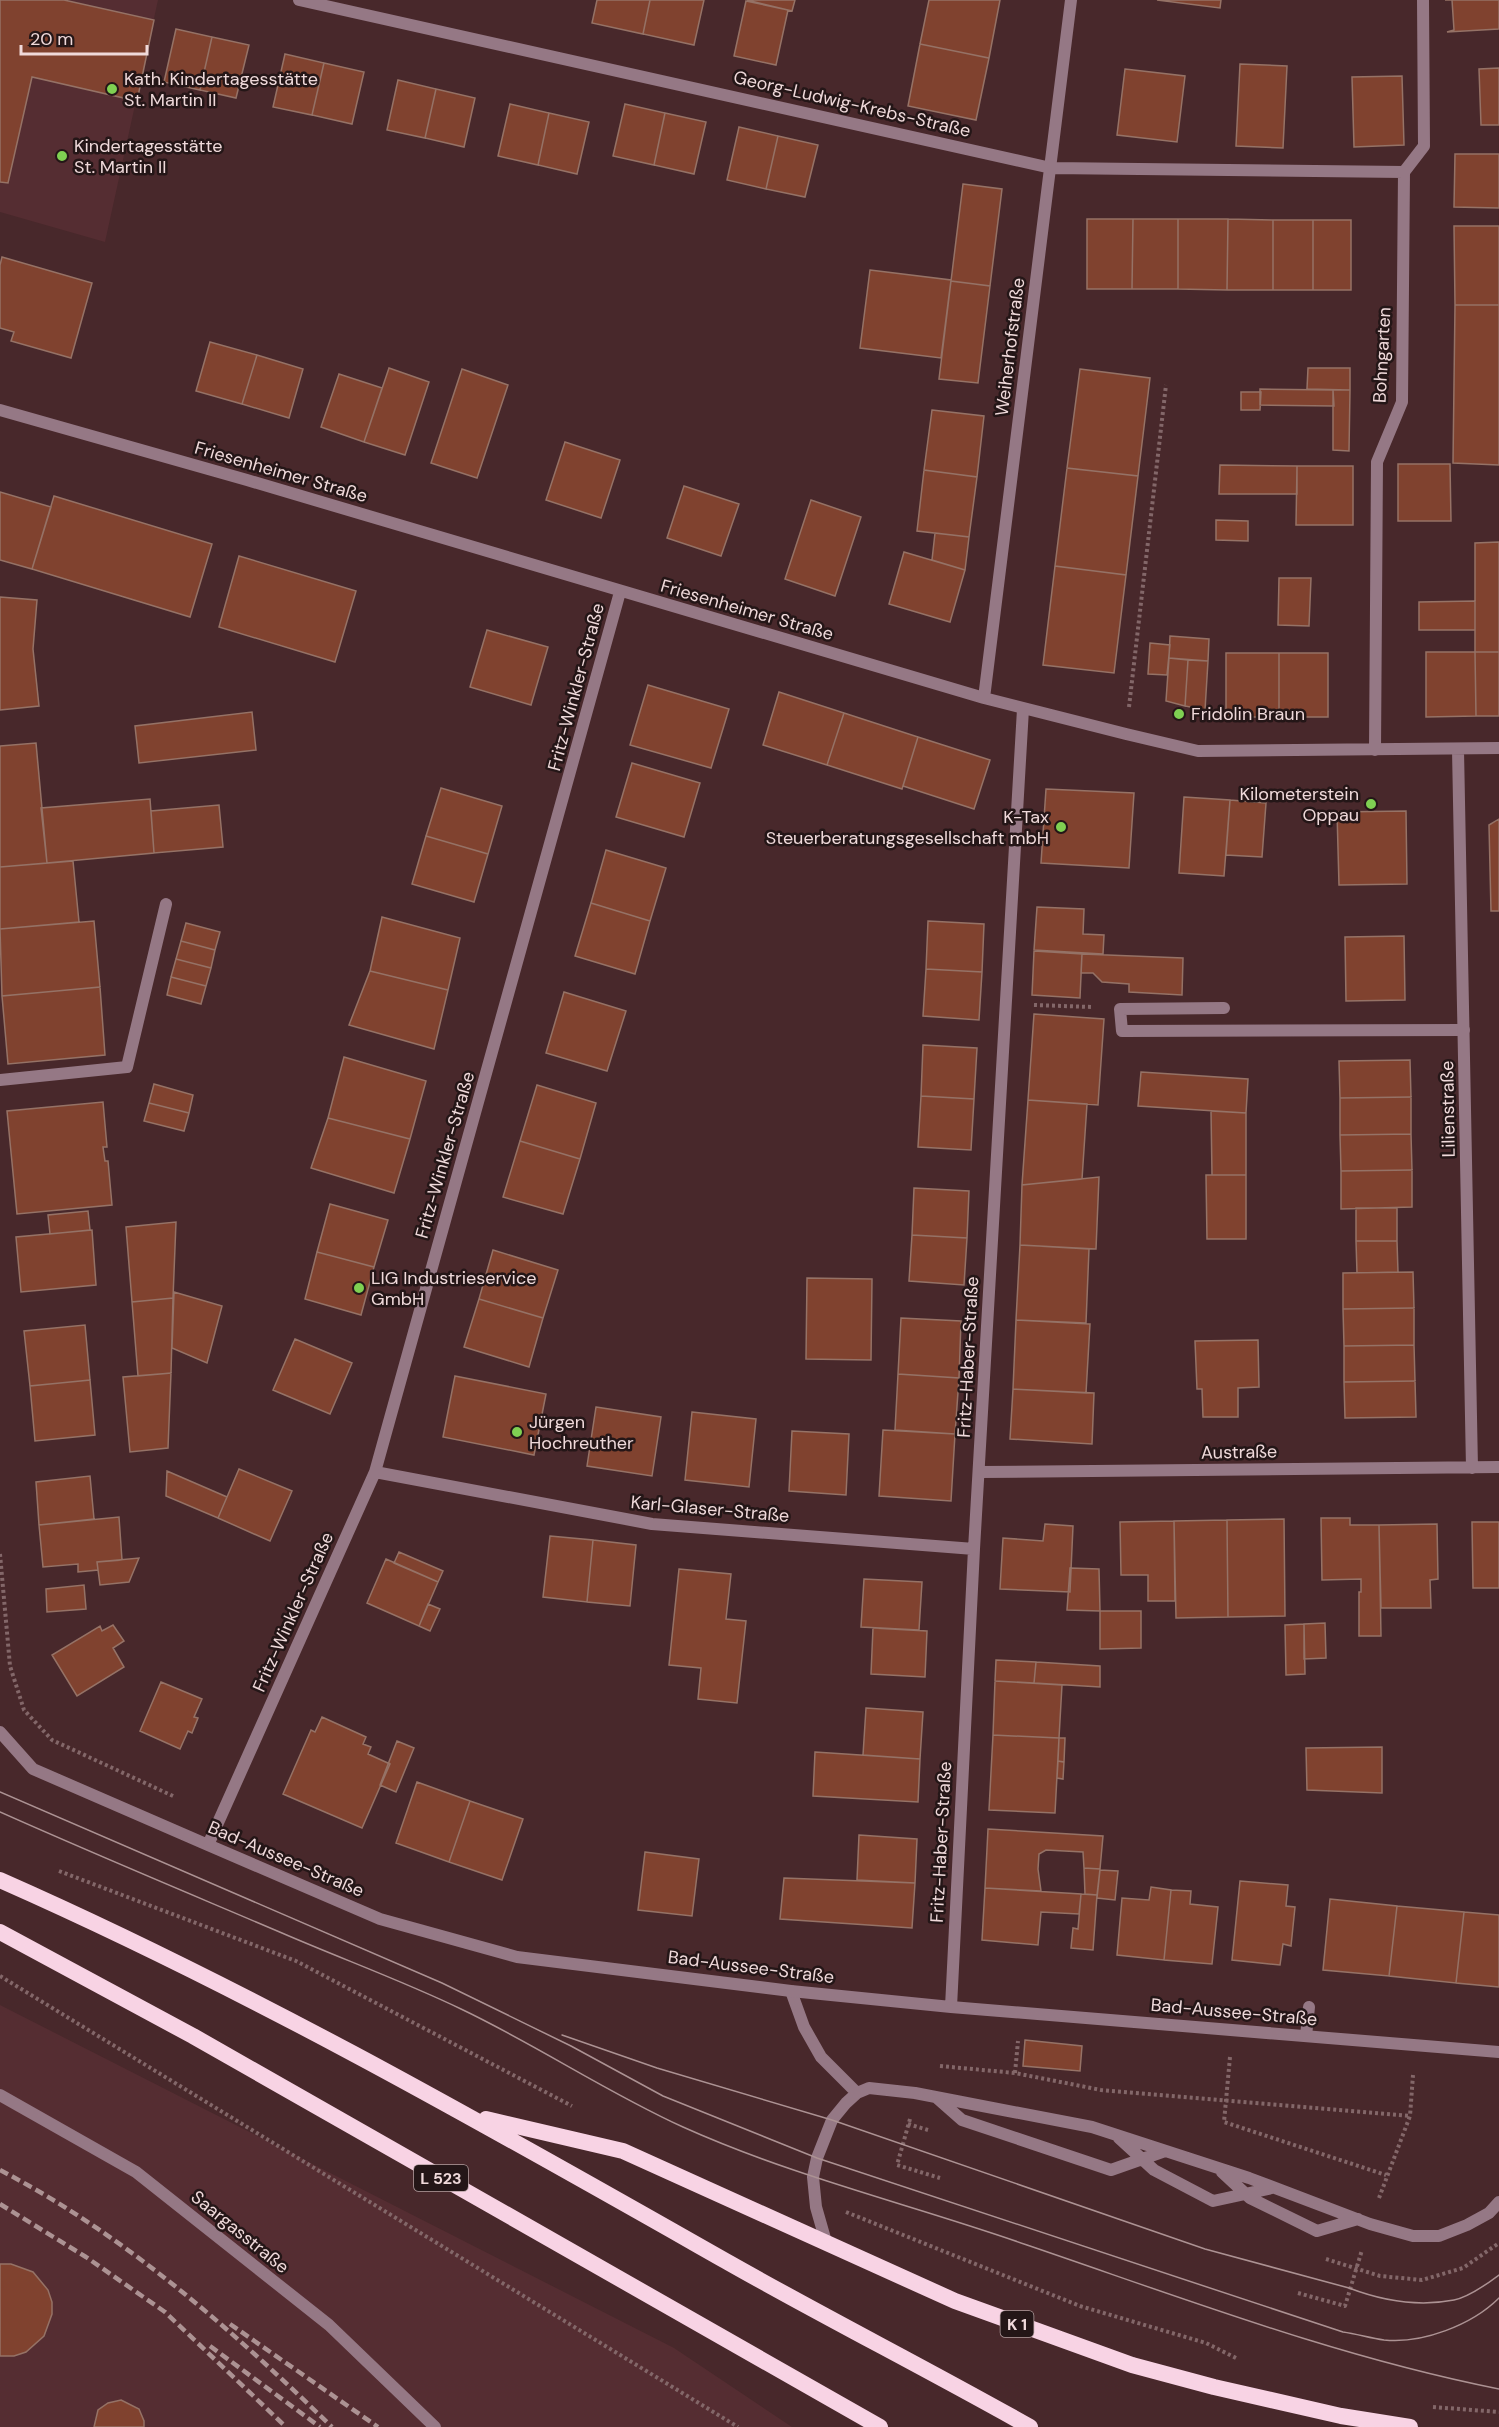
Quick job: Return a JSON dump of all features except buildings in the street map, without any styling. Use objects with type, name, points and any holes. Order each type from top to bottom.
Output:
[{"type":"highway","points":[[0,1880],[144,1946],[468,2114],[735,2266],[1030,2427]]},
{"type":"highway","name":"L 523","points":[[0,1932],[193,2036],[880,2427]]},
{"type":"highway","name":"K 1","points":[[468,2114],[622,2151],[955,2301],[1132,2366],[1341,2416],[1410,2427]]},
{"type":"street","name":"Georg-Ludwig-Krebs-Straße","points":[[299,0],[1051,168],[1404,172]]},
{"type":"street","name":"Weiherhofstraße","points":[[984,698],[1071,0]]},
{"type":"street","points":[[1404,172],[1424,146],[1423,0]]},
{"type":"street","name":"Bohngarten","points":[[1375,750],[1377,462],[1402,402],[1404,172]]},
{"type":"street","name":"Friesenheimer Straße","points":[[0,410],[247,480],[984,698],[1198,751],[1499,748]]},
{"type":"street","name":"Fritz-Winkler-Straße","points":[[208,1845],[375,1472],[620,592]]},
{"type":"street","name":"Fritz-Haber-Straße","points":[[951,2007],[1004,1004],[1023,709]]},
{"type":"street","name":"Lilienstraße","points":[[1458,750],[1472,1468]]},
{"type":"street","points":[[0,1080],[127,1067],[166,904]]},
{"type":"street","points":[[1224,1008],[1120,1009],[1122,1031],[1464,1030]]},
{"type":"street","name":"Austraße","points":[[980,1472],[1499,1467]]},
{"type":"street","name":"Karl-Glaser-Straße","points":[[375,1472],[652,1524],[974,1549]]},
{"type":"street","name":"Bad-Aussee-Straße","points":[[0,1732],[33,1769],[380,1919],[517,1957],[791,1991],[951,2007],[1499,2052]]},
{"type":"street","points":[[791,1991],[804,2027],[821,2057],[857,2093]]},
{"type":"street","points":[[1306,2036],[1309,2007]]},
{"type":"street","points":[[826,2242],[816,2207],[813,2177],[823,2139],[832,2120],[846,2103],[857,2093],[869,2088],[936,2097],[1092,2127],[1413,2236],[1439,2236],[1467,2225],[1489,2212],[1499,2202]]},
{"type":"street","name":"Saargasstraße","points":[[0,2095],[136,2172],[328,2325],[435,2427]]},
{"type":"street","points":[[936,2097],[962,2120],[1111,2170],[1165,2151]]},
{"type":"street","points":[[1116,2135],[1154,2170],[1213,2200],[1273,2187]]},
{"type":"street","points":[[1219,2169],[1246,2194],[1317,2231],[1364,2221]]},
{"type":"path","points":[[1126,734],[1166,385]]},
{"type":"path","points":[[1004,1004],[1120,1009]]},
{"type":"path","points":[[0,1554],[10,1666],[24,1710],[52,1740],[220,1818]]},
{"type":"path","points":[[57,1870],[296,1961],[578,2109]]},
{"type":"path","points":[[0,1976],[738,2427]]},
{"type":"path","points":[[1233,2030],[1224,2122],[1386,2175]]},
{"type":"path","points":[[1298,2293],[1345,2306],[1356,2268],[1364,2221],[1410,2116],[1413,2075]]},
{"type":"path","points":[[1101,2090],[1410,2116]]},
{"type":"path","points":[[908,2124],[938,2133]]},
{"type":"path","points":[[816,2207],[848,2213],[1080,2306],[1206,2343],[1245,2363]]},
{"type":"path","points":[[1320,2257],[1380,2276],[1422,2280],[1463,2268],[1499,2244]]},
{"type":"path","points":[[1425,2406],[1499,2412]]},
{"type":"shaded area","name":"Kindertagesstätte St. Martin II","points":[[0,0],[158,0],[105,242],[0,212]]},
{"type":"shaded area","points":[[0,2005],[674,2348],[792,2427],[0,2427]]},
{"type":"tram line","points":[[0,1792],[442,1983],[571,2046],[663,2096],[817,2158],[1343,2332],[1384,2340],[1430,2336],[1475,2317],[1499,2298]]},
{"type":"tram line","points":[[0,1812],[439,1999],[489,2023],[654,2113],[725,2145],[811,2176],[984,2230],[1261,2325],[1379,2360],[1499,2389]]},
{"type":"tram line","points":[[562,2035],[657,2068],[832,2120],[1205,2249],[1375,2296],[1414,2303],[1454,2300],[1472,2293],[1499,2275]]},
{"type":"railway","points":[[0,2170],[90,2224],[175,2286],[294,2390],[332,2427]]},
{"type":"railway","points":[[0,2204],[86,2257],[165,2312],[286,2427]]},
{"type":"railway","points":[[230,2324],[378,2427]]},
{"type":"railway","points":[[210,2346],[320,2427]]},
{"type":"place","name":"Kath. Kindertagesstätte St. Martin II","points":[[112,89]]},
{"type":"place","name":"Kindertagesstätte St. Martin II","points":[[62,156]]},
{"type":"place","name":"Fridolin Braun","points":[[1179,714]]},
{"type":"place","name":"Kilometerstein Oppau","points":[[1371,804]]},
{"type":"place","name":"K-Tax Steuerberatungsgesellschaft mbH","points":[[1061,827]]},
{"type":"place","name":"LIG Industrieservice GmbH","points":[[359,1288]]},
{"type":"place","name":"Jürgen Hochreuther","points":[[517,1432]]}]
